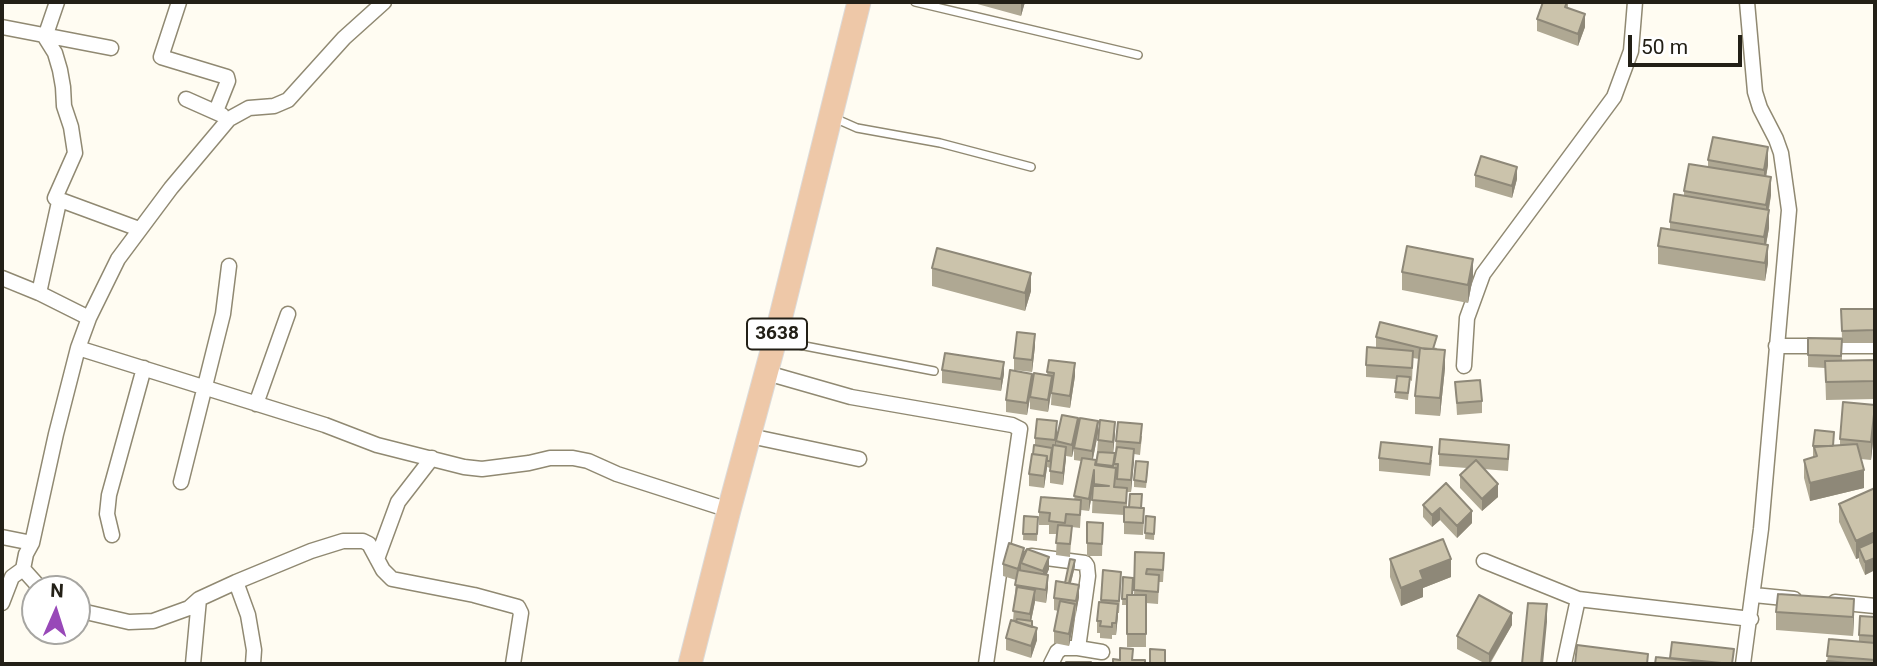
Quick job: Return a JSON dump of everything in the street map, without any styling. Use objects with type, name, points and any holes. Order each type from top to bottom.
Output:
[{"type":"main road","name":"3638","points":[[690,664],[767,373],[859,2]]},
{"type":"street","points":[[45,37],[57,2]]},
{"type":"street","points":[[2,603],[12,577],[23,569],[32,543],[55,434],[78,348],[89,318],[118,259],[223,115],[227,77],[161,57],[179,2]]},
{"type":"street","points":[[186,99],[223,115],[249,108],[274,106],[288,100],[344,38],[384,2]]},
{"type":"street","points":[[1464,366],[1467,318],[1483,274],[1614,97],[1631,51],[1635,2]]},
{"type":"street","points":[[1743,664],[1754,595],[1789,211],[1788,188],[1776,139],[1755,92],[1747,2]]},
{"type":"street","points":[[2,27],[111,48]]},
{"type":"street","points":[[45,37],[55,53],[60,70],[64,106],[74,139],[75,153],[55,196],[59,202],[139,229]]},
{"type":"street","points":[[39,293],[59,202]]},
{"type":"street","points":[[181,482],[223,314],[229,266]]},
{"type":"street","points":[[2,278],[89,318]]},
{"type":"street","points":[[256,404],[288,314]]},
{"type":"street","points":[[1776,346],[1875,346]]},
{"type":"street","points":[[78,348],[325,425],[377,445],[464,467],[482,469],[550,458],[573,458],[729,510]]},
{"type":"street","points":[[111,535],[107,514],[109,495],[144,368]]},
{"type":"street","points":[[767,373],[851,397],[1012,425],[1020,429],[986,664]]},
{"type":"street","points":[[750,436],[859,459]]},
{"type":"street","points":[[377,559],[398,502],[432,458]]},
{"type":"street","points":[[2,537],[32,543]]},
{"type":"street","points":[[91,613],[130,622],[153,621],[189,608],[198,599],[311,551],[356,540],[369,544],[383,570],[392,579],[474,595],[518,607],[521,613],[513,664]]},
{"type":"street","points":[[1002,551],[1085,563],[1088,576],[1077,648]]},
{"type":"street","points":[[1484,561],[1578,599],[1751,619]]},
{"type":"street","points":[[23,569],[28,575]]},
{"type":"street","points":[[236,582],[248,615],[254,650],[253,664]]},
{"type":"street","points":[[1754,595],[1875,606]]},
{"type":"street","points":[[193,664],[198,599]]},
{"type":"street","points":[[1564,664],[1578,599]]},
{"type":"street","points":[[1051,664],[1062,648],[1102,652]]},
{"type":"lane","points":[[915,2],[1138,55]]},
{"type":"lane","points":[[829,116],[857,128],[940,142],[1031,167]]},
{"type":"lane","points":[[775,340],[934,372]]},
{"type":"building","points":[[1543,2],[1567,2],[1565,7],[1585,14],[1578,34],[1537,19]]},
{"type":"building","points":[[1713,137],[1768,147],[1764,170],[1708,160]]},
{"type":"building","points":[[1481,156],[1517,167],[1512,186],[1475,175]]},
{"type":"building","points":[[1689,164],[1771,177],[1766,205],[1684,191]]},
{"type":"building","points":[[1674,194],[1769,210],[1764,237],[1670,222]]},
{"type":"building","points":[[1661,228],[1768,245],[1765,263],[1658,246]]},
{"type":"building","points":[[1407,246],[1473,259],[1468,285],[1402,272]]},
{"type":"building","points":[[937,248],[1031,273],[1025,293],[932,268]]},
{"type":"building","points":[[1841,309],[1875,309],[1875,330],[1842,331]]},
{"type":"building","points":[[1380,322],[1437,336],[1433,349],[1376,337]]},
{"type":"building","points":[[1017,332],[1035,334],[1032,360],[1014,358]]},
{"type":"building","points":[[1808,338],[1842,339],[1841,356],[1808,355]]},
{"type":"building","points":[[1367,347],[1413,351],[1412,368],[1366,365]]},
{"type":"building","points":[[1420,348],[1445,350],[1440,398],[1415,396]]},
{"type":"building","points":[[945,353],[1004,362],[1001,379],[942,370]]},
{"type":"building","points":[[1049,360],[1075,363],[1070,396],[1051,393],[1054,373],[1047,372]]},
{"type":"building","points":[[1875,360],[1875,381],[1826,382],[1825,361]]},
{"type":"building","points":[[1010,370],[1032,374],[1027,403],[1006,400]]},
{"type":"building","points":[[1034,373],[1052,376],[1048,400],[1030,397]]},
{"type":"building","points":[[1397,376],[1410,377],[1408,393],[1395,392]]},
{"type":"building","points":[[1480,380],[1482,401],[1457,403],[1455,382]]},
{"type":"building","points":[[1843,402],[1875,405],[1871,442],[1840,439]]},
{"type":"building","points":[[1062,415],[1078,418],[1072,445],[1056,441]]},
{"type":"building","points":[[1080,418],[1098,421],[1092,451],[1074,448]]},
{"type":"building","points":[[1037,419],[1057,421],[1055,440],[1035,438]]},
{"type":"building","points":[[1100,420],[1115,422],[1113,442],[1098,440]]},
{"type":"building","points":[[1118,422],[1142,424],[1140,443],[1116,441]]},
{"type":"building","points":[[1815,430],[1834,432],[1833,446],[1813,446]]},
{"type":"building","points":[[1440,439],[1509,445],[1508,459],[1439,454]]},
{"type":"building","points":[[1381,442],[1432,447],[1430,464],[1379,458]]},
{"type":"building","points":[[1857,444],[1864,470],[1810,483],[1804,460],[1817,456],[1814,447]]},
{"type":"building","points":[[1034,445],[1052,448],[1050,461],[1047,461],[1047,456],[1033,454]]},
{"type":"building","points":[[1053,445],[1066,447],[1063,473],[1050,471]]},
{"type":"building","points":[[1117,447],[1134,449],[1131,480],[1117,479],[1118,464],[1114,464]]},
{"type":"building","points":[[1098,452],[1115,453],[1113,466],[1096,464]]},
{"type":"building","points":[[1032,454],[1047,456],[1044,476],[1029,474]]},
{"type":"building","points":[[1082,458],[1096,460],[1095,465],[1116,468],[1114,487],[1127,488],[1126,503],[1092,500],[1093,486],[1109,486],[1094,484],[1094,470],[1089,499],[1074,496]]},
{"type":"building","points":[[1476,460],[1498,484],[1482,499],[1460,475]]},
{"type":"building","points":[[1136,461],[1148,462],[1146,482],[1134,480]]},
{"type":"building","points":[[1446,483],[1472,511],[1457,526],[1440,508],[1432,515],[1423,505]]},
{"type":"building","points":[[1875,488],[1875,532],[1856,541],[1839,504]]},
{"type":"building","points":[[1130,494],[1142,494],[1141,508],[1129,507]]},
{"type":"building","points":[[1041,497],[1081,500],[1080,515],[1066,514],[1065,523],[1049,521],[1050,513],[1039,512]]},
{"type":"building","points":[[1124,507],[1144,508],[1143,523],[1124,522]]},
{"type":"building","points":[[1024,516],[1038,517],[1037,534],[1023,534]]},
{"type":"building","points":[[1146,516],[1155,517],[1154,534],[1145,533]]},
{"type":"building","points":[[1087,522],[1103,523],[1102,544],[1087,543]]},
{"type":"building","points":[[1058,525],[1072,526],[1070,544],[1056,543]]},
{"type":"building","points":[[1443,539],[1451,559],[1420,571],[1423,579],[1401,588],[1390,559]]},
{"type":"building","points":[[1875,541],[1875,558],[1865,562],[1859,548]]},
{"type":"building","points":[[1009,543],[1024,548],[1018,569],[1003,564]]},
{"type":"building","points":[[1027,549],[1049,557],[1043,571],[1021,563]]},
{"type":"building","points":[[1135,552],[1164,553],[1163,570],[1147,569],[1146,574],[1159,575],[1158,592],[1134,590]]},
{"type":"building","points":[[1070,559],[1075,560],[1069,583],[1065,583]]},
{"type":"building","points":[[1018,570],[1048,575],[1046,590],[1015,585]]},
{"type":"building","points":[[1103,570],[1121,572],[1119,601],[1101,600]]},
{"type":"building","points":[[1123,577],[1133,578],[1132,595],[1127,595],[1127,599],[1122,599]]},
{"type":"building","points":[[1056,581],[1079,585],[1076,601],[1054,598]]},
{"type":"building","points":[[1017,587],[1035,590],[1030,614],[1013,611]]},
{"type":"building","points":[[1778,594],[1854,599],[1853,617],[1776,612]]},
{"type":"building","points":[[1127,595],[1146,595],[1146,634],[1127,634]]},
{"type":"building","points":[[1479,595],[1512,613],[1489,654],[1457,636]]},
{"type":"building","points":[[1060,601],[1075,604],[1069,634],[1054,631]]},
{"type":"building","points":[[1099,602],[1118,604],[1116,623],[1112,623],[1112,627],[1100,626],[1101,621],[1097,621]]},
{"type":"building","points":[[1528,603],[1547,604],[1541,664],[1522,664]]},
{"type":"building","points":[[1860,616],[1875,617],[1875,636],[1859,635]]},
{"type":"building","points":[[1017,619],[1032,621],[1032,627],[1016,622]]},
{"type":"building","points":[[1011,620],[1037,628],[1031,646],[1006,638]]},
{"type":"building","points":[[1829,639],[1875,643],[1875,660],[1827,656]]},
{"type":"building","points":[[1672,642],[1734,649],[1732,664],[1670,658]]},
{"type":"building","points":[[1577,645],[1648,654],[1647,664],[1575,664]]},
{"type":"building","points":[[1120,648],[1133,649],[1132,660],[1145,660],[1145,664],[1113,664],[1113,659],[1120,660]]},
{"type":"building","points":[[1150,649],[1165,650],[1165,664],[1150,664]]},
{"type":"building","points":[[1656,657],[1721,664],[1655,664]]},
{"type":"building","points":[[1827,661],[1857,664],[1827,664]]},
{"type":"building","points":[[1091,662],[1091,664],[1066,664]]}]
